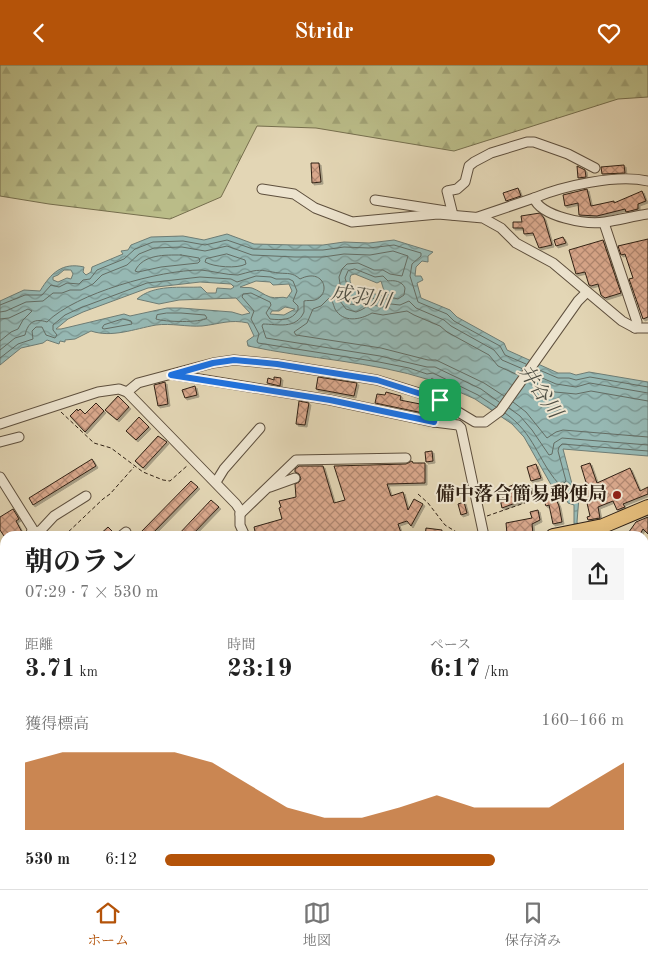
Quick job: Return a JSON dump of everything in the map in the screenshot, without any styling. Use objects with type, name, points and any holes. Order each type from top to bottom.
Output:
[{"type":"highway","points":[[584,531],[634,514],[648,507]]},
{"type":"street","points":[[453,215],[447,191],[457,189],[465,182],[469,166],[474,162],[500,150],[527,142],[534,142],[568,154],[595,168]]},
{"type":"street","points":[[478,217],[546,193],[586,183],[633,179],[648,181]]},
{"type":"street","points":[[262,189],[294,194],[315,208],[352,222],[453,215],[483,218],[501,227],[516,243],[553,263],[567,273],[585,294],[611,313],[634,328],[648,328]]},
{"type":"street","points":[[534,198],[545,212],[571,220],[604,223],[648,213]]},
{"type":"street","points":[[375,200],[417,208],[441,209],[453,215]]},
{"type":"street","points":[[604,223],[637,322],[634,328]]},
{"type":"street","points":[[127,392],[138,383],[154,378],[213,363],[234,360],[347,374],[377,380],[440,400],[475,422],[485,422],[500,411],[585,294]]},
{"type":"street","points":[[171,375],[330,400],[434,422],[454,424],[461,428],[483,531]]},
{"type":"street","points":[[0,425],[98,392],[118,389],[127,392],[236,504],[240,510],[240,525],[243,531]]},
{"type":"street","points":[[434,422],[440,400]]},
{"type":"street","points":[[216,482],[224,469],[260,428]]},
{"type":"street","points":[[0,442],[19,437]]},
{"type":"street","points":[[240,514],[296,460],[406,458]]},
{"type":"street","points":[[0,477],[32,528],[32,531]]},
{"type":"street","points":[[267,488],[295,478]]},
{"type":"street","points":[[40,531],[54,516],[86,496]]},
{"type":"path","points":[[54,406],[94,443],[111,448],[143,472],[163,480],[170,481],[194,459]]},
{"type":"path","points":[[69,531],[110,493],[134,466]]},
{"type":"path","points":[[418,494],[428,503],[445,525],[455,531]]},
{"type":"path","points":[[480,518],[536,499]]},
{"type":"green space","points":[[0,65],[648,65],[648,97],[618,99],[454,151],[316,128],[257,126],[221,197],[170,219],[0,196]]},
{"type":"water","points":[[227,234],[254,244],[295,245],[323,245],[344,242],[369,243],[394,240],[433,252],[428,256],[428,262],[422,261],[416,267],[415,276],[421,276],[423,280],[417,283],[421,298],[450,310],[457,317],[504,343],[507,350],[558,373],[576,375],[589,372],[648,382],[648,456],[563,449],[572,484],[579,497],[577,522],[580,531],[575,531],[574,505],[568,503],[562,488],[554,490],[524,437],[512,424],[475,399],[432,378],[430,380],[362,364],[248,346],[247,341],[254,336],[248,323],[230,322],[202,326],[156,325],[107,334],[91,331],[75,339],[65,340],[65,342],[60,341],[59,344],[47,340],[43,343],[21,348],[0,365],[0,301],[24,290],[40,291],[53,274],[63,268],[69,266],[84,267],[83,272],[86,275],[91,272],[92,267],[123,254],[121,251],[128,250],[131,245],[151,237],[183,236],[204,240]],"holes":[[[64,270],[71,270],[73,274],[71,279],[67,278],[58,282],[53,280],[53,277]],[[355,274],[377,283],[381,281],[385,294],[383,296],[371,293],[364,294],[363,291],[356,290],[350,282],[351,275]],[[256,281],[270,282],[273,285],[289,284],[292,291],[287,298],[274,298],[252,288],[240,287]],[[200,282],[231,284],[234,287],[231,289],[217,288],[216,293],[207,293],[201,287],[168,288],[151,291],[137,299],[159,304],[179,300],[236,298],[250,313],[242,315],[232,312],[167,308],[130,316],[124,314],[56,329],[68,319],[83,312],[148,288]],[[285,307],[295,309],[284,315],[270,314],[272,311],[279,311]]]},
{"type":"building","points":[[311,163],[319,163],[321,182],[312,183]]},
{"type":"building","points":[[624,165],[625,173],[602,174],[601,167]]},
{"type":"building","points":[[577,166],[585,170],[586,177],[578,178]]},
{"type":"building","points":[[518,188],[521,196],[506,201],[503,193]]},
{"type":"building","points":[[587,189],[591,206],[614,201],[614,203],[642,191],[646,201],[638,204],[638,209],[626,212],[625,209],[597,216],[579,215],[578,203],[565,206],[563,195]]},
{"type":"building","points":[[540,213],[544,218],[552,245],[539,248],[533,233],[524,234],[523,228],[513,228],[513,222],[522,222],[521,216]]},
{"type":"building","points":[[563,237],[566,243],[556,246],[554,240]]},
{"type":"building","points":[[648,239],[648,317],[643,319],[629,279],[633,278],[625,254],[621,255],[618,246]]},
{"type":"building","points":[[603,240],[621,293],[605,298],[601,295],[598,284],[589,285],[585,272],[576,274],[569,250]]},
{"type":"building","points":[[274,377],[281,378],[280,386],[267,383],[268,378],[274,380]]},
{"type":"building","points":[[318,377],[357,383],[354,396],[316,389]]},
{"type":"building","points":[[165,382],[168,404],[158,406],[154,385]]},
{"type":"building","points":[[195,386],[197,395],[185,398],[182,390]]},
{"type":"building","points":[[386,392],[401,396],[400,400],[425,405],[423,413],[375,403],[377,394],[385,395]]},
{"type":"building","points":[[118,396],[129,407],[117,420],[105,410]]},
{"type":"building","points":[[299,401],[309,403],[305,425],[296,424]]},
{"type":"building","points":[[96,403],[104,411],[85,432],[70,416],[77,409],[78,411],[80,409],[85,414]]},
{"type":"building","points":[[139,417],[149,427],[136,440],[126,431]]},
{"type":"building","points":[[158,436],[167,442],[143,468],[135,461]]},
{"type":"building","points":[[432,451],[433,461],[426,462],[425,452]]},
{"type":"building","points":[[92,459],[96,466],[33,505],[29,498]]},
{"type":"building","points":[[412,461],[413,463],[425,463],[425,483],[387,484],[391,496],[403,492],[408,510],[414,499],[423,504],[411,526],[407,521],[398,524],[400,531],[255,531],[254,527],[282,519],[279,501],[296,497],[295,484],[301,479],[299,474],[295,472],[295,469],[299,466],[323,466],[334,503],[345,500],[334,466],[406,464]]},
{"type":"building","points":[[590,463],[597,483],[630,468],[640,491],[648,487],[648,494],[623,504],[625,507],[617,510],[613,501],[598,507],[600,518],[588,520],[587,517],[590,516],[584,490],[588,489],[581,466]]},
{"type":"building","points":[[536,464],[541,478],[531,481],[527,467]]},
{"type":"building","points":[[191,481],[198,487],[155,531],[142,531]]},
{"type":"building","points":[[515,484],[517,489],[530,486],[532,495],[528,496],[529,498],[502,508],[500,499],[503,498],[501,490]]},
{"type":"building","points":[[553,492],[559,506],[562,522],[553,524],[549,505],[546,506],[542,496]]},
{"type":"building","points":[[211,500],[219,507],[196,531],[182,531]]},
{"type":"building","points":[[464,502],[467,513],[461,515],[458,504]]},
{"type":"building","points":[[13,509],[19,519],[16,521],[21,531],[1,531],[0,517]]},
{"type":"building","points":[[538,510],[540,520],[532,524],[533,531],[507,531],[506,523],[532,518],[530,512]]},
{"type":"building","points":[[648,517],[648,531],[643,529],[642,531],[630,531],[636,522]]},
{"type":"building","points":[[108,527],[112,531],[104,531]]},
{"type":"building","points":[[426,528],[442,530],[442,531],[426,531]]},
{"type":"place","name":"備中落合簡易郵便局","points":[[617,495]]},
{"type":"route","points":[[234,360],[347,374],[377,380],[440,400],[434,422],[330,400],[183,375],[171,375],[196,367],[234,360]]},
{"type":"water label","name":"成羽川","points":[[361,298]]},
{"type":"water label","name":"井谷川","points":[[539,392]]}]
